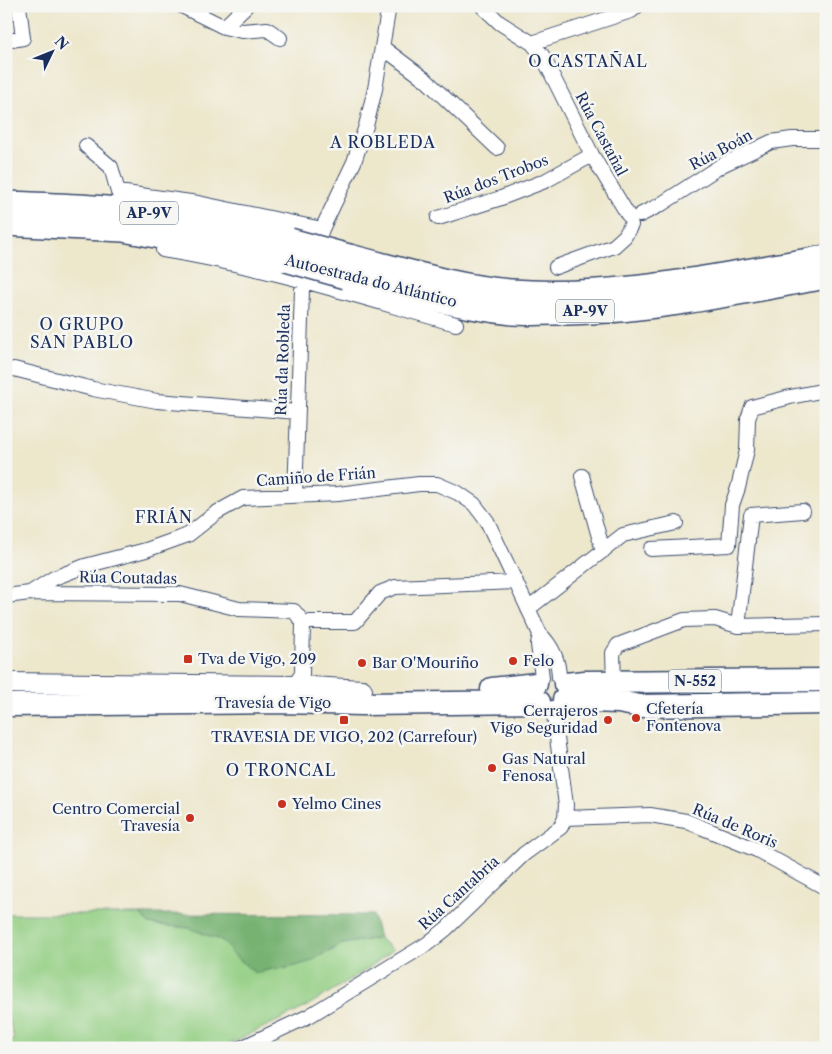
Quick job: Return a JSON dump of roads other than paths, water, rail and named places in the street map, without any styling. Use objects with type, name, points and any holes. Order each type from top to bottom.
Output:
[{"type":"highway","name":"Autoestrada do Atlántico","points":[[6,204],[82,207],[150,213],[217,224],[288,250],[347,266],[434,299],[514,312],[578,312],[652,305],[826,276]]},
{"type":"highway","name":"Autoestrada do Atlántico","points":[[6,223],[123,229],[288,250]]},
{"type":"highway","name":"Autoestrada do Atlántico","points":[[347,266],[510,292],[575,294],[633,289],[826,258]]},
{"type":"main road","name":"Travesía de Vigo","points":[[551,691],[614,682],[826,680]]},
{"type":"main road","name":"N-552","points":[[6,683],[294,686],[362,697]]},
{"type":"main road","name":"Travesía de Vigo","points":[[6,705],[282,702],[489,690],[551,691],[640,706],[826,703]]},
{"type":"main road","name":"Travesía de Vigo","points":[[6,696],[303,692],[362,697]]},
{"type":"main road","name":"N-552","points":[[6,714],[117,713],[362,697]]},
{"type":"street","points":[[6,40],[23,38],[19,6]]},
{"type":"street","points":[[182,6],[224,27],[242,31],[267,29],[280,38]]},
{"type":"street","points":[[224,27],[246,6]]},
{"type":"street","name":"Rúa da Robleda","points":[[295,496],[301,300],[305,281],[322,229],[354,162],[366,126],[388,6]]},
{"type":"street","name":"Rúa Castañal","points":[[482,6],[500,23],[532,43],[542,55],[592,154],[633,219]]},
{"type":"street","points":[[532,43],[631,11],[637,6]]},
{"type":"street","points":[[382,47],[426,80],[497,148]]},
{"type":"street","name":"Rúa Boán","points":[[556,267],[614,246],[625,236],[633,219],[660,205],[722,165],[770,142],[792,139],[826,139]]},
{"type":"street","points":[[86,146],[111,167],[118,192],[198,203],[322,229]]},
{"type":"street","name":"Rúa dos Trobos","points":[[438,218],[545,181],[592,154]]},
{"type":"street","points":[[163,250],[212,258],[305,281],[456,324]]},
{"type":"street","points":[[14,369],[93,389],[156,401],[298,412]]},
{"type":"street","points":[[651,549],[729,545],[732,505],[747,450],[748,419],[752,407],[826,390]]},
{"type":"street","points":[[582,476],[602,551]]},
{"type":"street","name":"Camiño de Frián","points":[[30,593],[54,578],[85,566],[146,550],[188,535],[216,513],[244,498],[338,494],[419,484],[437,484],[458,493],[474,504],[487,521],[540,634],[547,641],[556,658],[551,691]]},
{"type":"street","points":[[738,626],[751,515],[803,511]]},
{"type":"street","points":[[528,609],[623,535],[676,523]]},
{"type":"street","name":"Rúa Coutadas","points":[[6,596],[30,593],[180,594],[240,609],[294,611],[303,622],[355,622],[380,593],[395,587],[516,582]]},
{"type":"street","points":[[614,682],[614,649],[622,642],[684,620],[715,619],[738,626],[826,624]]},
{"type":"street","points":[[294,686],[302,674],[303,622]]},
{"type":"street","points":[[551,691],[566,805],[565,818]]},
{"type":"street","name":"Rúa de Roris","points":[[565,818],[650,815],[686,821],[757,850],[826,888]]},
{"type":"street","name":"Rúa Cantabria","points":[[241,1048],[309,1016],[427,944],[446,929],[524,854],[561,827],[565,818]]},
{"type":"place","name":"Tva de Vigo, 209","points":[[188,659]]},
{"type":"place","name":"Felo","points":[[513,661]]},
{"type":"place","name":"Bar O'Mouriño","points":[[362,663]]},
{"type":"place","name":"Cfetería Fontenova","points":[[636,718]]},
{"type":"place","name":"TRAVESIA DE VIGO, 202 (Carrefour)","points":[[344,720]]},
{"type":"place","name":"Cerrajeros Vigo Seguridad","points":[[608,720]]},
{"type":"place","name":"Gas Natural Fenosa","points":[[492,768]]},
{"type":"place","name":"Yelmo Cines","points":[[282,804]]},
{"type":"place","name":"Centro Comercial Travesía","points":[[190,818]]},
{"type":"district","name":"O CASTAÑAL","points":[[588,61]]},
{"type":"district","name":"A ROBLEDA","points":[[383,142]]},
{"type":"district","name":"O GRUPO SAN PABLO","points":[[82,333]]},
{"type":"district","name":"FRIÁN","points":[[164,517]]},
{"type":"district","name":"O TRONCAL","points":[[281,770]]}]
